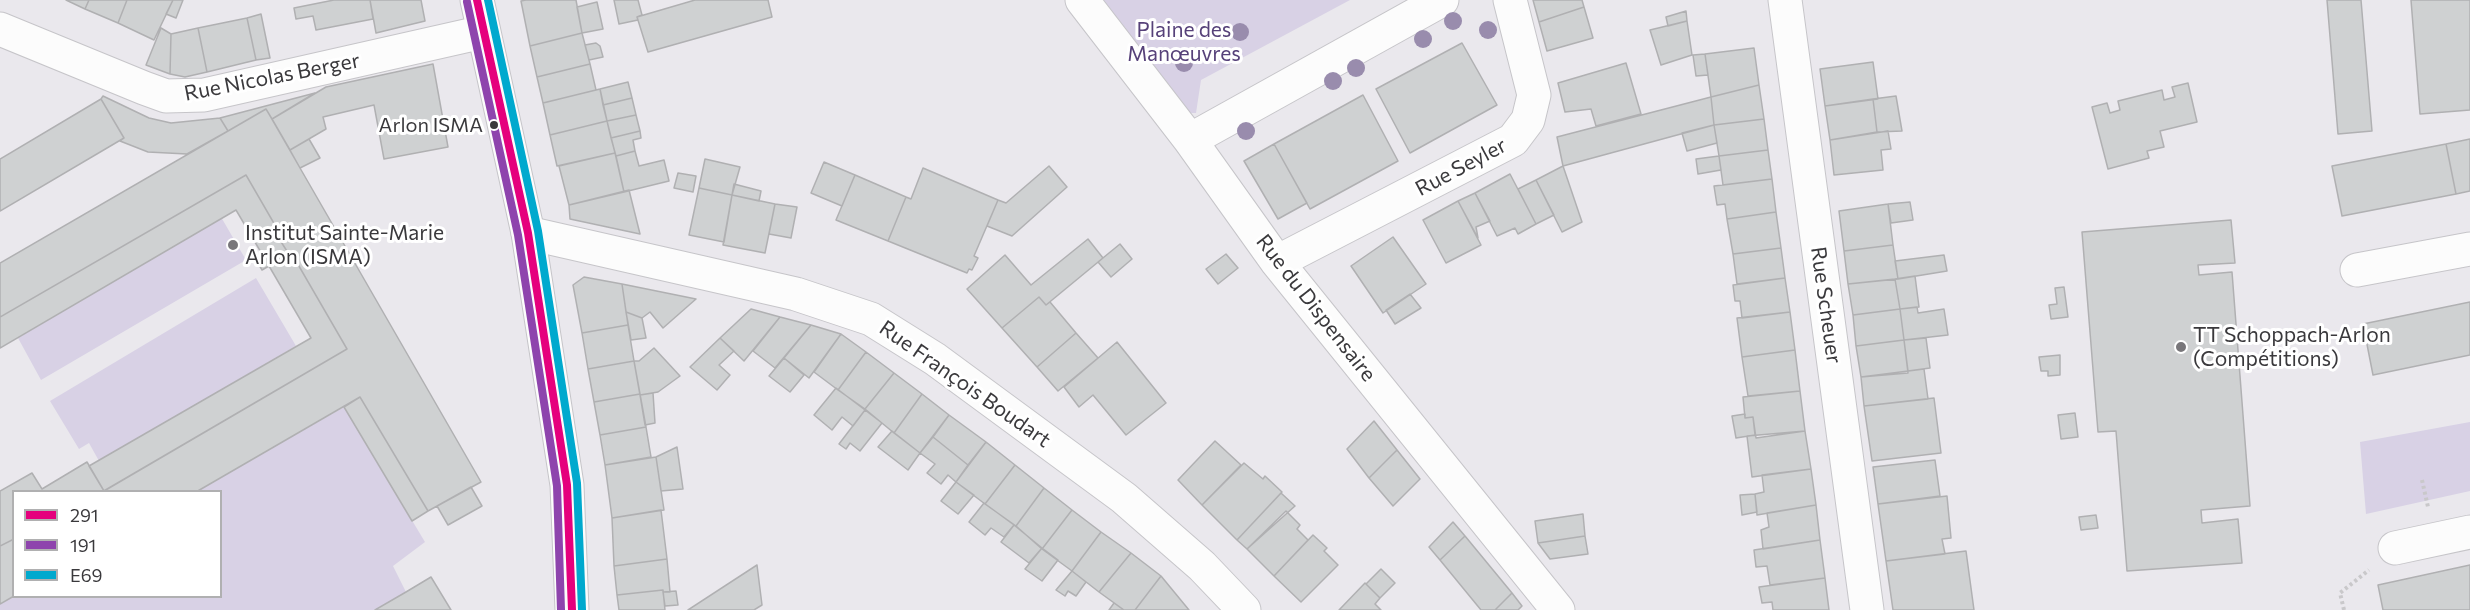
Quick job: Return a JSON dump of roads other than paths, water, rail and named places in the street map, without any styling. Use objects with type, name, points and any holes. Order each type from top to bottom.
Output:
[{"type":"street","points":[[477,0],[528,233],[567,485],[572,610]]},
{"type":"street","name":"Rue du Dispensaire","points":[[1082,0],[1190,140],[1277,261],[1558,610]]},
{"type":"street","points":[[1190,140],[1442,0]]},
{"type":"street","name":"Rue Seyler","points":[[1277,261],[1513,140],[1528,120],[1534,95],[1510,0]]},
{"type":"street","name":"Rue Scheuer","points":[[1785,0],[1867,610]]},
{"type":"street","name":"Rue Nicolas Berger","points":[[0,30],[166,96],[204,95],[264,83],[483,32]]},
{"type":"street","name":"Rue François Boudart","points":[[528,233],[796,294],[871,320],[935,359],[1124,498],[1202,566],[1244,610]]},
{"type":"street","points":[[2357,270],[2470,249]]},
{"type":"street","points":[[2395,548],[2470,532]]},
{"type":"place","name":"Arlon ISMA","points":[[494,125]]},
{"type":"place","name":"Institut Sainte-Marie Arlon (ISMA)","points":[[233,245]]},
{"type":"place","name":"TT Schoppach-Arlon (Compétitions)","points":[[2181,347]]},
{"type":"park label","name":"Plaine des Manœuvres","points":[[1184,42]]}]
